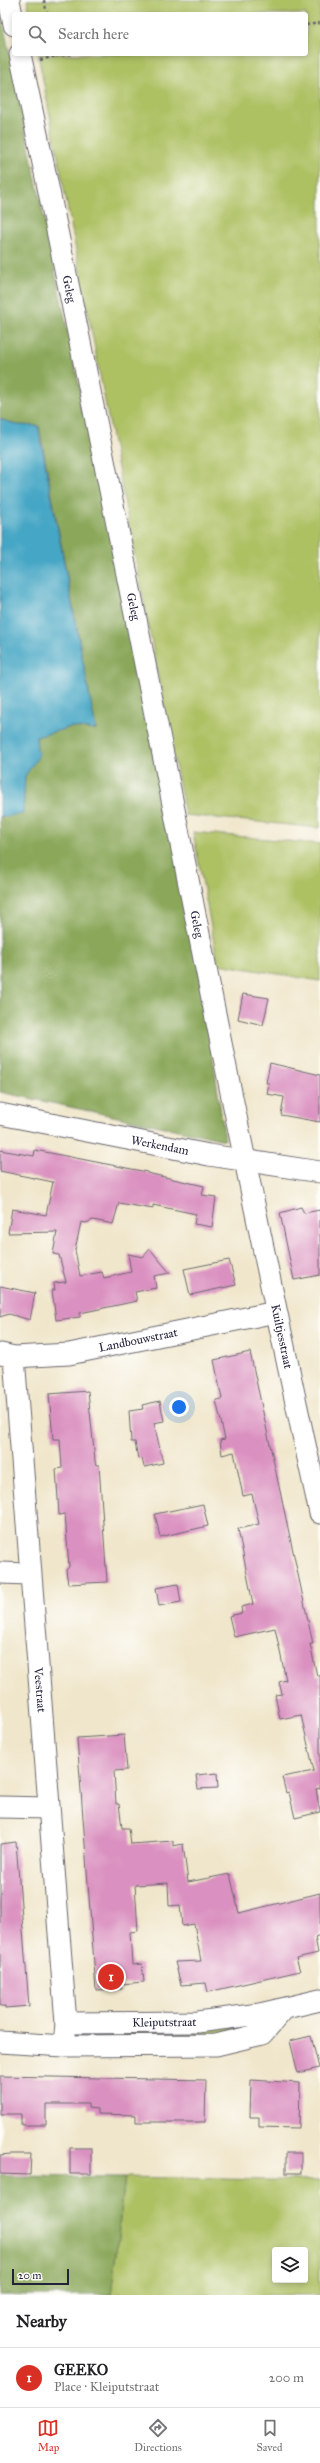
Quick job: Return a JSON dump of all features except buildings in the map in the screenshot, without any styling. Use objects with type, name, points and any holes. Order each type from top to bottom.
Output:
[{"type":"street","points":[[9,0],[12,15]]},
{"type":"street","name":"Geleg","points":[[20,56],[109,480],[244,1160]]},
{"type":"street","name":"Werkendam","points":[[0,1114],[209,1155],[320,1172]]},
{"type":"street","name":"Kuiltjesstraat","points":[[244,1160],[320,1513]]},
{"type":"street","name":"Landbouwstraat","points":[[7,1356],[69,1354],[276,1312]]},
{"type":"street","name":"Veestraat","points":[[7,1356],[29,1574],[66,2023]]},
{"type":"street","points":[[0,1573],[29,1574]]},
{"type":"street","points":[[0,1807],[48,1808]]},
{"type":"street","name":"Kleiputstraat","points":[[66,2023],[196,2022],[284,2009],[320,2000]]},
{"type":"street","name":"Kleiputstraat","points":[[0,2042],[31,2046],[216,2045],[262,2034],[284,2009]]},
{"type":"street","points":[[64,2046],[66,2023]]},
{"type":"path","points":[[44,0],[47,12]]},
{"type":"path","points":[[308,25],[320,23]]},
{"type":"green space","points":[[27,0],[320,0],[320,828],[185,815],[38,56],[308,56],[308,12],[30,12]]},
{"type":"green space","points":[[0,8],[196,943],[225,1140],[0,1092],[0,817],[23,813],[25,776],[37,757],[36,737],[71,727],[96,730],[39,426],[17,425],[0,419]]},
{"type":"green space","points":[[193,832],[320,844],[320,981],[218,964]]},
{"type":"green space","points":[[254,2025],[198,2039],[92,2036],[95,2033],[177,2034]]},
{"type":"green space","points":[[0,2176],[125,2177],[111,2295],[0,2295]]},
{"type":"green space","points":[[125,2177],[320,2181],[320,2295],[111,2295]]},
{"type":"water","points":[[0,419],[17,425],[38,426],[96,730],[71,727],[36,737],[38,757],[25,776],[23,814],[0,817]]},
{"type":"place","name":"GEEKO","points":[[111,1977]]}]
